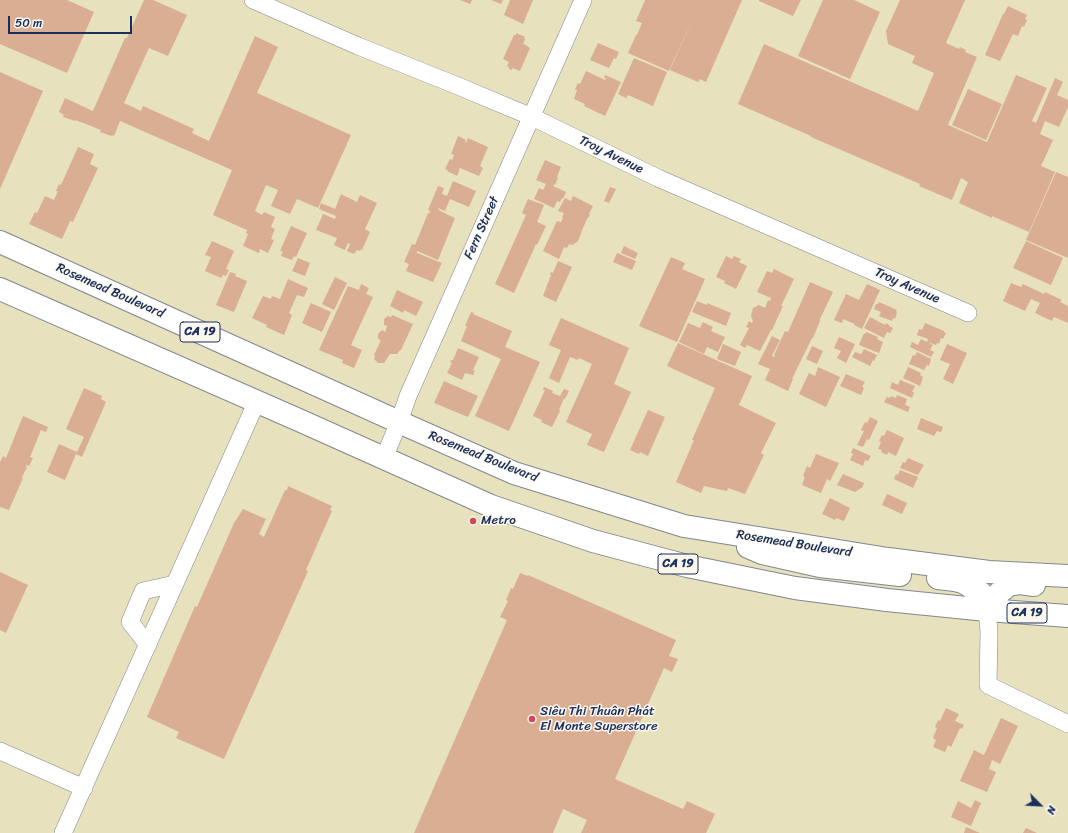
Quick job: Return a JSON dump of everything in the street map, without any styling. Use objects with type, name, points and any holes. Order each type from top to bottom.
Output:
[{"type":"main road","name":"Rosemead Boulevard","points":[[0,242],[514,473],[684,526],[888,559],[989,572],[1068,576]]},
{"type":"main road","name":"CA 19","points":[[0,289],[257,401],[496,508],[593,541],[687,566],[796,588],[887,600],[1068,616]]},
{"type":"main road","points":[[727,533],[741,543],[762,553],[820,566],[963,582],[981,593],[985,600],[987,610]]},
{"type":"main road","points":[[987,610],[999,593],[1009,585],[1020,583],[1068,588]]},
{"type":"street","name":"Troy Avenue","points":[[253,0],[358,46],[532,117],[664,180],[968,313]]},
{"type":"street","name":"Fern Street","points":[[384,458],[408,396],[583,0]]},
{"type":"street","points":[[63,833],[257,401]]},
{"type":"street","points":[[148,645],[130,622],[143,590],[175,584]]},
{"type":"street","points":[[987,610],[989,632],[988,684],[1068,724]]},
{"type":"street","points":[[0,751],[84,788]]},
{"type":"building","points":[[0,0],[67,0],[94,12],[67,73],[0,44]]},
{"type":"building","points":[[144,0],[153,0],[187,15],[168,56],[149,48],[124,103],[141,111],[143,106],[194,129],[192,133],[209,141],[255,36],[278,47],[257,93],[351,135],[318,208],[297,199],[290,214],[271,206],[278,190],[266,185],[255,211],[262,215],[264,212],[275,217],[271,227],[275,229],[271,239],[274,240],[268,253],[260,249],[259,253],[243,246],[248,234],[246,233],[247,230],[213,215],[232,170],[120,121],[114,136],[111,136],[86,124],[63,117],[64,115],[59,112],[65,98],[93,111],[125,38],[127,38]]},
{"type":"building","points":[[460,0],[472,0],[470,4]]},
{"type":"building","points":[[491,0],[503,0],[501,4]]},
{"type":"building","points":[[510,0],[533,0],[523,24],[504,15]]},
{"type":"building","points":[[645,0],[742,0],[706,82],[700,79],[698,82],[670,70],[696,11],[669,71],[628,53],[642,23],[636,21]]},
{"type":"building","points":[[759,0],[801,0],[793,16]]},
{"type":"building","points":[[823,0],[854,0],[880,12],[850,79],[798,56]]},
{"type":"building","points":[[900,0],[965,0],[946,43],[959,49],[960,47],[966,50],[965,52],[977,57],[948,125],[987,142],[1016,75],[1047,88],[1032,121],[1036,123],[1055,78],[1063,82],[1057,95],[1068,100],[1068,107],[1059,127],[1045,121],[1040,134],[1053,140],[1041,166],[1055,172],[1029,232],[992,216],[992,218],[959,203],[968,182],[961,178],[952,200],[919,186],[920,184],[738,104],[764,44],[918,111],[934,73],[912,63],[915,56],[888,44],[886,31]]},
{"type":"building","points":[[1008,6],[1027,15],[1025,19],[1027,20],[1024,27],[1022,26],[1018,36],[1013,34],[1000,61],[985,55]]},
{"type":"building","points":[[516,33],[525,37],[523,45],[524,44],[530,48],[520,71],[512,68],[512,70],[509,69],[507,66],[509,62],[503,59]]},
{"type":"building","points":[[598,43],[619,52],[609,68],[590,60]]},
{"type":"building","points":[[634,58],[667,72],[653,106],[628,95],[626,98],[618,94]]},
{"type":"building","points":[[586,71],[605,80],[605,75],[621,82],[605,116],[584,106],[585,104],[574,99],[577,90],[575,89],[578,83],[580,84]]},
{"type":"building","points":[[0,72],[43,91],[0,189]]},
{"type":"building","points":[[968,89],[1002,104],[986,140],[952,125]]},
{"type":"building","points":[[458,136],[466,140],[466,143],[468,138],[488,147],[480,166],[483,168],[479,176],[460,168],[457,176],[445,169],[450,159],[452,160],[454,155],[451,154]]},
{"type":"building","points":[[78,147],[94,154],[90,164],[98,168],[73,222],[70,221],[62,239],[29,224],[35,212],[37,213],[45,196],[54,200],[59,184],[61,185]]},
{"type":"building","points":[[545,160],[561,167],[557,177],[558,178],[553,186],[566,192],[560,202],[557,201],[554,208],[534,199],[539,188],[543,190],[546,184],[536,180]]},
{"type":"building","points":[[1056,172],[1068,177],[1068,258],[1026,240]]},
{"type":"building","points":[[453,181],[476,191],[469,207],[450,199],[445,211],[438,208],[442,212],[455,218],[438,260],[417,251],[417,253],[442,263],[433,282],[406,271],[409,264],[404,262],[412,244],[415,245],[428,213],[429,214],[430,211],[428,210],[438,186],[444,188],[442,194],[447,196]]},
{"type":"building","points":[[610,187],[616,189],[609,203],[604,201]]},
{"type":"building","points":[[341,194],[357,202],[360,195],[377,203],[365,229],[370,232],[362,250],[357,250],[354,254],[347,251],[350,244],[348,243],[345,250],[334,245],[337,238],[316,230],[323,214],[335,219],[336,216],[319,209],[321,203],[335,209]]},
{"type":"building","points":[[573,196],[593,206],[578,241],[572,245],[569,244],[567,248],[564,247],[559,259],[543,251],[557,221],[561,222],[563,218],[564,213],[558,211],[565,198],[571,201]]},
{"type":"building","points":[[528,199],[544,205],[537,222],[546,226],[537,245],[536,244],[514,293],[495,284],[526,215],[522,213]]},
{"type":"building","points":[[291,226],[307,233],[296,257],[294,256],[292,260],[281,256],[283,251],[280,251]]},
{"type":"building","points":[[212,241],[234,251],[226,269],[229,270],[226,276],[223,275],[221,278],[205,271],[211,257],[205,255]]},
{"type":"building","points":[[1026,241],[1063,258],[1051,285],[1013,268]]},
{"type":"building","points":[[624,246],[638,253],[635,259],[621,253]]},
{"type":"building","points":[[617,253],[636,261],[632,270],[613,262]]},
{"type":"building","points":[[726,256],[732,259],[734,256],[741,259],[739,262],[747,266],[736,289],[724,283],[725,281],[716,277]]},
{"type":"building","points":[[671,257],[685,263],[682,269],[705,279],[677,342],[639,326]]},
{"type":"building","points":[[298,258],[310,263],[305,276],[292,271]]},
{"type":"building","points":[[558,261],[572,267],[556,302],[543,296],[551,275],[550,274],[551,272],[553,273]]},
{"type":"building","points":[[774,269],[794,279],[781,306],[783,306],[772,330],[760,351],[747,345],[745,348],[740,345],[749,328],[746,327],[749,321],[752,323],[753,320],[751,315],[753,308],[759,305],[765,308],[768,300],[770,301],[771,298],[757,292],[767,271],[772,273]]},
{"type":"building","points":[[230,272],[247,281],[234,312],[216,305]]},
{"type":"building","points":[[335,277],[347,283],[334,310],[322,304]]},
{"type":"building","points":[[288,279],[308,288],[304,297],[297,295],[289,313],[292,315],[284,335],[266,327],[267,325],[252,318],[263,296],[271,299],[272,296],[280,299]]},
{"type":"building","points":[[810,282],[833,292],[813,338],[792,379],[788,391],[765,380],[770,369],[758,364],[772,336],[780,340],[772,356],[774,357],[785,331],[788,332]]},
{"type":"building","points":[[1011,283],[1021,287],[1023,284],[1044,294],[1045,292],[1062,300],[1060,302],[1068,306],[1068,323],[1054,317],[1052,321],[1035,313],[1040,303],[1031,299],[1025,311],[1003,301]]},
{"type":"building","points":[[361,284],[369,288],[366,294],[373,297],[351,345],[362,350],[354,368],[342,363],[343,360],[319,350],[348,286],[359,290]]},
{"type":"building","points":[[867,284],[880,290],[862,329],[843,319],[842,323],[834,320],[846,294],[859,300]]},
{"type":"building","points":[[397,290],[423,302],[416,316],[404,310],[403,313],[390,306]]},
{"type":"building","points":[[697,301],[707,305],[707,303],[731,313],[726,326],[692,312]]},
{"type":"building","points":[[879,302],[897,310],[895,319],[893,318],[892,321],[879,316],[881,312],[874,309],[876,304]]},
{"type":"building","points":[[311,303],[331,312],[322,332],[302,323]]},
{"type":"building","points":[[471,312],[512,331],[505,347],[540,362],[509,431],[475,416],[501,359],[461,341]]},
{"type":"building","points":[[392,315],[413,324],[401,350],[397,354],[390,354],[384,363],[378,363],[374,359],[374,355],[381,340],[378,339],[378,334],[382,330],[385,332],[387,326],[384,325],[384,319],[388,316],[391,317]]},
{"type":"building","points":[[870,317],[885,325],[886,323],[893,328],[890,333],[887,332],[884,338],[864,328]]},
{"type":"building","points":[[561,318],[629,348],[614,384],[631,392],[604,452],[587,445],[592,434],[566,422],[592,364],[579,358],[578,360],[570,357],[559,383],[549,378],[561,350],[549,345]]},
{"type":"building","points":[[703,322],[713,327],[711,331],[725,337],[718,352],[707,347],[704,354],[679,342],[688,323],[700,328]]},
{"type":"building","points":[[925,323],[946,333],[943,339],[941,338],[939,344],[937,343],[936,345],[927,342],[928,339],[917,335],[919,329],[922,330]]},
{"type":"building","points":[[866,332],[878,337],[877,339],[883,342],[879,353],[859,345],[864,333],[865,334]]},
{"type":"building","points":[[839,337],[855,344],[846,363],[837,358],[841,351],[834,348]]},
{"type":"building","points":[[921,339],[933,345],[930,350],[934,352],[931,357],[910,347],[912,342],[918,345]]},
{"type":"building","points":[[678,343],[752,376],[739,405],[776,423],[761,453],[764,455],[745,494],[728,488],[727,491],[704,486],[701,493],[676,482],[694,440],[692,440],[715,388],[667,366]]},
{"type":"building","points":[[723,344],[741,352],[735,366],[717,359]]},
{"type":"building","points":[[947,344],[967,353],[953,384],[943,379],[950,364],[940,360]]},
{"type":"building","points":[[812,346],[823,351],[817,364],[806,359]]},
{"type":"building","points":[[458,348],[479,357],[473,370],[475,371],[473,375],[465,373],[462,380],[447,373],[452,363],[450,362],[453,360]]},
{"type":"building","points":[[864,349],[877,355],[870,366],[852,357],[855,352],[861,354]]},
{"type":"building","points":[[917,352],[931,359],[929,366],[927,365],[924,370],[909,364],[913,355],[915,356]]},
{"type":"building","points":[[818,367],[840,377],[826,407],[799,394],[809,373],[815,376]]},
{"type":"building","points":[[908,367],[921,373],[920,375],[923,377],[920,386],[903,378]]},
{"type":"building","points":[[846,374],[865,382],[862,387],[864,388],[861,395],[840,386]]},
{"type":"building","points":[[900,380],[915,386],[912,392],[914,392],[912,398],[890,388],[892,382],[898,385]]},
{"type":"building","points":[[444,381],[478,396],[468,417],[434,403]]},
{"type":"building","points":[[544,387],[553,391],[552,393],[560,396],[564,389],[569,391],[565,399],[564,398],[559,410],[560,411],[552,427],[533,416],[545,390],[543,390]]},
{"type":"building","points":[[84,388],[102,396],[101,399],[106,402],[82,457],[76,454],[65,480],[47,472],[59,444],[77,452],[84,437],[66,429]]},
{"type":"building","points":[[897,395],[907,399],[905,405],[910,407],[908,412],[884,402],[887,397],[890,398],[891,396],[896,398]]},
{"type":"building","points":[[648,410],[665,417],[648,456],[640,452],[639,454],[630,450]]},
{"type":"building","points":[[23,416],[48,427],[46,432],[41,430],[30,457],[33,458],[29,466],[26,465],[27,467],[22,477],[23,478],[9,510],[0,507],[0,462],[3,456],[6,458]]},
{"type":"building","points":[[870,417],[878,421],[869,440],[867,439],[863,447],[857,445],[864,431],[861,430],[865,422],[867,423]]},
{"type":"building","points":[[921,418],[943,427],[941,432],[937,431],[934,436],[917,429]]},
{"type":"building","points":[[887,430],[904,438],[896,456],[888,452],[887,455],[881,452],[882,450],[878,449],[881,442],[879,441]]},
{"type":"building","points":[[853,448],[871,456],[868,461],[865,460],[863,466],[850,460],[853,454],[851,453]]},
{"type":"building","points":[[816,454],[839,463],[830,481],[827,479],[821,493],[802,485],[805,477],[803,476],[807,466],[810,468]]},
{"type":"building","points":[[908,458],[924,465],[918,475],[900,468],[903,462],[905,463]]},
{"type":"building","points":[[900,470],[918,477],[913,488],[894,479]]},
{"type":"building","points":[[843,474],[864,483],[862,488],[855,492],[837,485]]},
{"type":"building","points":[[288,486],[332,506],[330,510],[332,511],[306,570],[308,571],[224,759],[176,738],[179,732],[147,717],[195,606],[197,607],[234,523],[243,509],[266,519],[259,534],[264,537]]},
{"type":"building","points":[[887,494],[907,503],[902,514],[882,505]]},
{"type":"building","points":[[830,498],[850,508],[844,521],[836,518],[835,520],[822,514]]},
{"type":"building","points":[[0,572],[28,585],[6,633],[0,630]]},
{"type":"building","points":[[520,573],[528,575],[676,640],[669,656],[678,659],[672,672],[664,668],[615,779],[683,809],[687,801],[715,814],[706,833],[581,833],[587,820],[563,809],[553,833],[414,833],[507,620],[500,617],[508,601],[506,600],[511,588],[513,589]]},
{"type":"building","points":[[946,708],[959,714],[955,721],[964,725],[962,729],[960,728],[951,747],[948,745],[945,752],[933,747],[936,740],[933,738],[938,720],[940,721]]},
{"type":"building","points":[[1001,718],[1018,726],[1000,764],[992,760],[989,769],[996,772],[987,792],[960,781],[974,750],[984,755]]},
{"type":"building","points":[[975,800],[981,803],[971,826],[951,817],[958,801],[971,808]]},
{"type":"building","points":[[966,827],[980,833],[964,833]]},
{"type":"building","points":[[1026,828],[1037,833],[1023,833]]},
{"type":"place","name":"Metro","points":[[473,521]]},
{"type":"place","name":"Siêu Thi Thuân Phát El Monte Superstore","points":[[532,719]]}]
